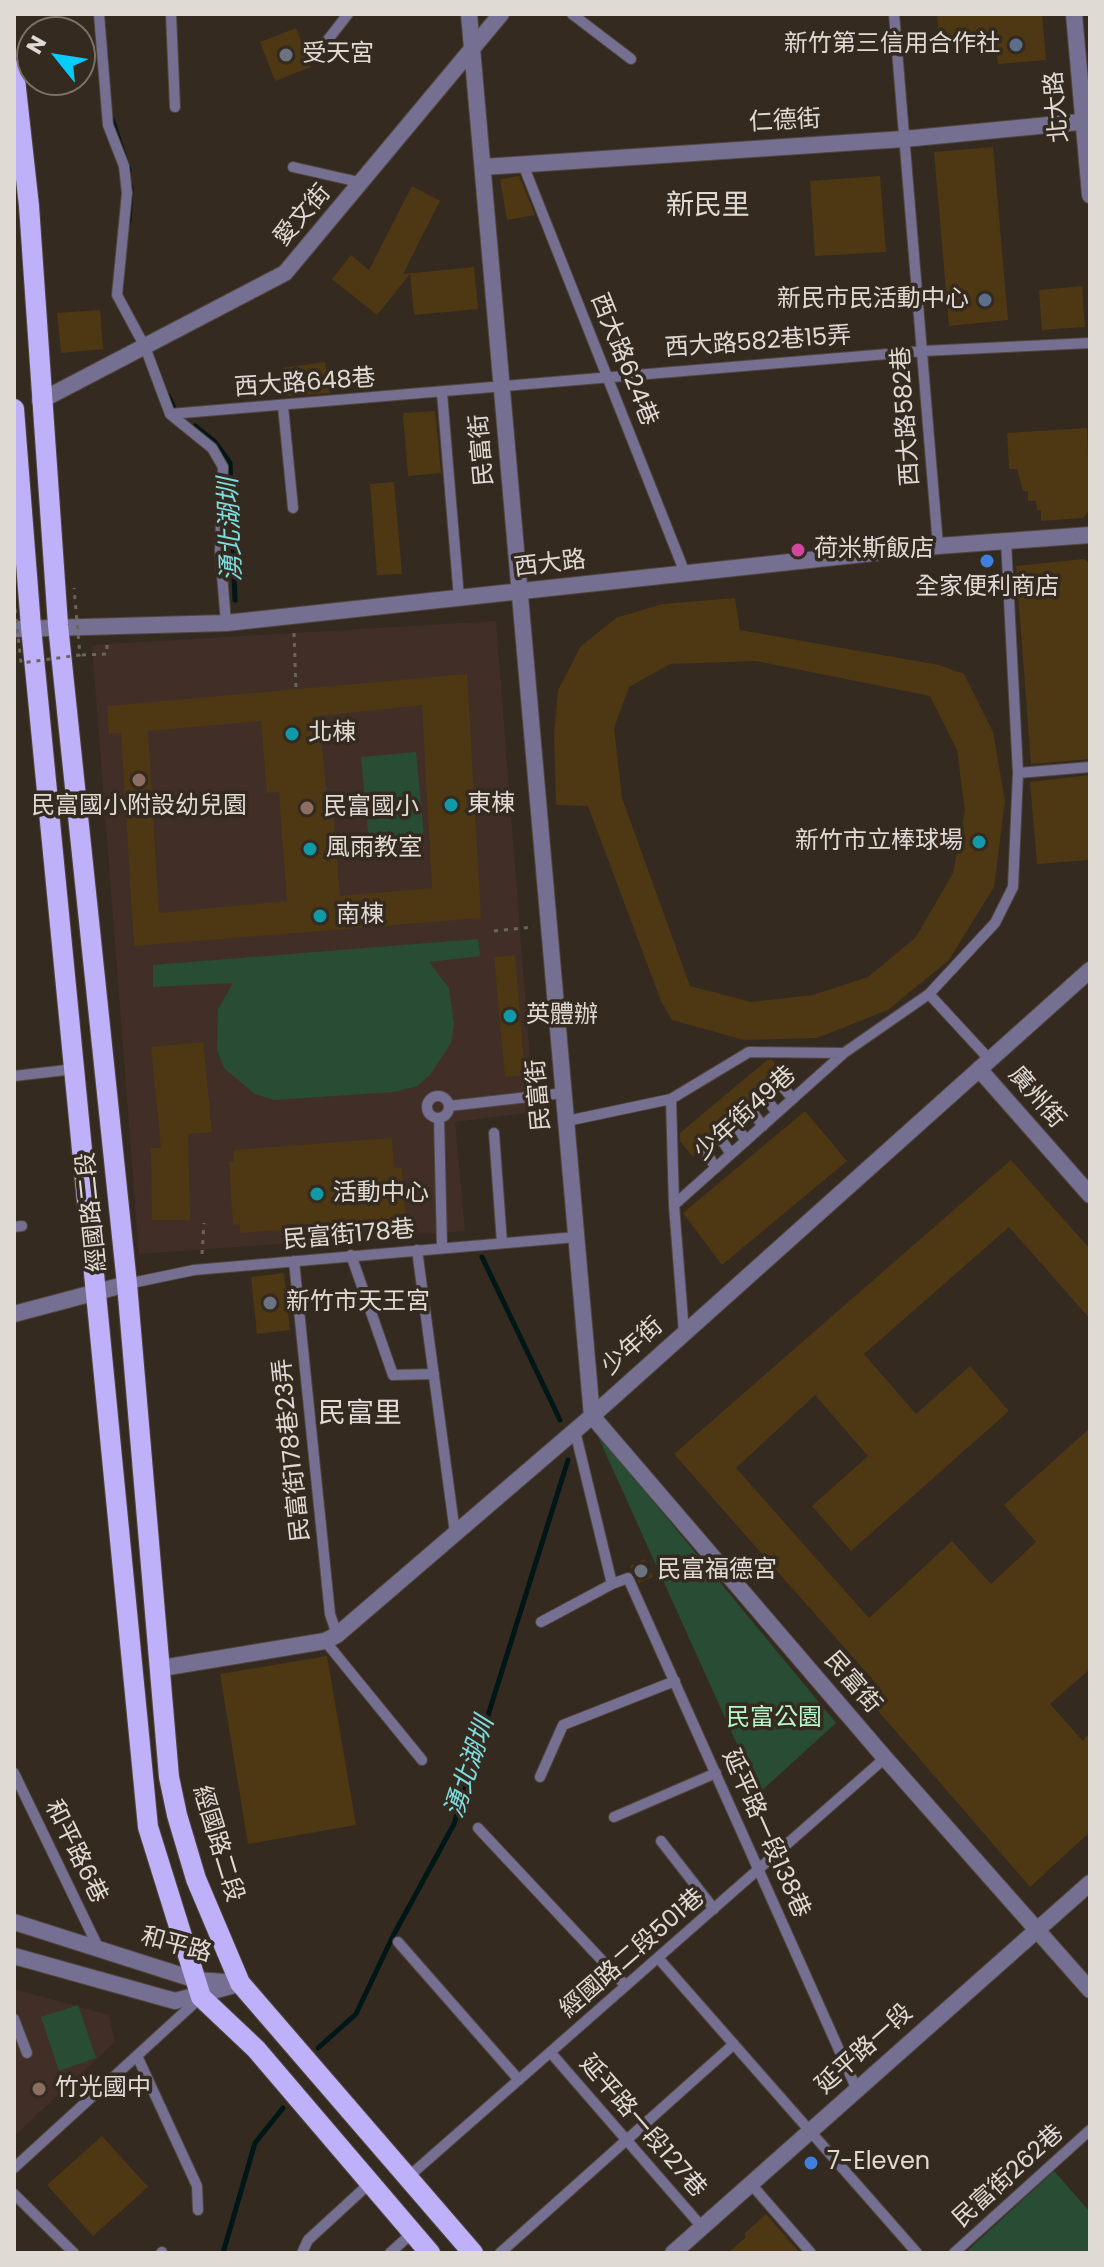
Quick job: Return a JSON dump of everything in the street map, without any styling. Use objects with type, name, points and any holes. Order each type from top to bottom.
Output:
[{"type":"main road","name":"經國路二段","points":[[14,70],[29,206],[40,401],[58,625],[127,1284],[169,1777],[196,1879],[240,1983],[473,2253]]},
{"type":"main road","name":"經國路二段","points":[[15,421],[22,628],[75,1069],[94,1292],[148,1827],[199,1988],[256,2049],[430,2253]]},
{"type":"street","name":"民富街","points":[[469,14],[592,1416],[885,1758],[1090,1990]]},
{"type":"street","name":"愛文街","points":[[40,401],[285,273],[501,14]]},
{"type":"street","name":"北大路","points":[[1074,14],[1087,122],[1090,195]]},
{"type":"street","name":"仁德街","points":[[483,167],[522,162],[904,139],[1087,122]]},
{"type":"street","name":"西大路","points":[[22,628],[226,623],[938,546],[1090,535]]},
{"type":"street","name":"少年街","points":[[331,1638],[575,1431],[1090,970]]},
{"type":"street","name":"廣州街","points":[[984,1064],[1090,1195]]},
{"type":"street","points":[[14,1314],[127,1284]]},
{"type":"street","points":[[162,1668],[331,1638]]},
{"type":"street","name":"延平路一段","points":[[673,2253],[1090,1883]]},
{"type":"street","name":"和平路","points":[[14,1922],[99,1949],[199,1988]]},
{"type":"street","name":"和平路","points":[[14,1956],[175,2001],[199,1988],[240,1983]]},
{"type":"lane","points":[[99,14],[108,125],[124,166],[127,193],[117,295],[145,347],[170,414],[212,448],[223,467],[220,550],[226,623]]},
{"type":"lane","points":[[171,14],[175,107]]},
{"type":"lane","points":[[323,46],[348,14]]},
{"type":"lane","points":[[572,14],[631,59]]},
{"type":"lane","name":"西大路582巷","points":[[894,14],[938,546]]},
{"type":"lane","name":"西大路624巷","points":[[522,162],[685,573]]},
{"type":"lane","points":[[293,167],[363,183]]},
{"type":"lane","name":"西大路582巷15弄","points":[[502,388],[609,375],[923,351],[1090,343]]},
{"type":"lane","name":"西大路648巷","points":[[170,414],[502,388]]},
{"type":"lane","points":[[442,393],[459,598]]},
{"type":"lane","points":[[283,406],[293,508]]},
{"type":"lane","name":"少年街49巷","points":[[674,1205],[844,1053],[929,994],[995,923],[1013,887],[1018,773],[1006,541]]},
{"type":"lane","points":[[1018,773],[1090,767]]},
{"type":"lane","points":[[929,994],[984,1064]]},
{"type":"lane","points":[[567,1121],[671,1099],[749,1052],[844,1053]]},
{"type":"lane","points":[[14,1076],[75,1069]]},
{"type":"lane","points":[[780,1084],[793,1099]]},
{"type":"lane","points":[[449,1106],[564,1093]]},
{"type":"lane","points":[[441,1096],[449,1106],[446,1116],[439,1118],[429,1113],[431,1099],[441,1096]]},
{"type":"lane","points":[[765,1097],[777,1113]]},
{"type":"lane","name":"少年街49巷","points":[[671,1099],[674,1205],[684,1333]]},
{"type":"lane","points":[[750,1109],[763,1126]]},
{"type":"lane","points":[[439,1118],[442,1247]]},
{"type":"lane","points":[[734,1122],[746,1141]]},
{"type":"lane","points":[[494,1133],[502,1243]]},
{"type":"lane","points":[[719,1136],[731,1154]]},
{"type":"lane","points":[[703,1148],[716,1168]]},
{"type":"lane","name":"民富街178巷","points":[[127,1284],[202,1270],[576,1237]]},
{"type":"lane","points":[[417,1250],[455,1533]]},
{"type":"lane","points":[[351,1255],[393,1375],[434,1374]]},
{"type":"lane","name":"民富街178巷23弄","points":[[294,1261],[331,1638]]},
{"type":"lane","points":[[541,1622],[612,1584],[575,1431]]},
{"type":"lane","name":"延平路一段138巷","points":[[612,1584],[628,1578],[857,2090]]},
{"type":"lane","points":[[331,1638],[422,1760]]},
{"type":"lane","points":[[540,1777],[563,1725],[675,1681]]},
{"type":"lane","name":"經國路二段501巷","points":[[407,2178],[885,1758]]},
{"type":"lane","name":"和平路6巷","points":[[14,1773],[99,1949]]},
{"type":"lane","points":[[614,1817],[716,1773]]},
{"type":"lane","points":[[478,1828],[625,1985]]},
{"type":"lane","points":[[661,1841],[714,1909]]},
{"type":"lane","points":[[398,1942],[519,2080]]},
{"type":"lane","points":[[659,1959],[917,2253]]},
{"type":"lane","points":[[14,2168],[138,2058],[199,1988]]},
{"type":"lane","points":[[14,2019],[27,2053]]},
{"type":"lane","points":[[500,2253],[734,2044]]},
{"type":"lane","name":"延平路一段127巷","points":[[551,2053],[702,2227]]},
{"type":"lane","points":[[138,2058],[197,2186],[198,2210]]},
{"type":"lane","name":"民富街262巷","points":[[954,2253],[1090,2130]]},
{"type":"lane","points":[[302,2253],[308,2240],[370,2183]]},
{"type":"lane","points":[[751,2184],[811,2253]]},
{"type":"lane","points":[[14,2194],[74,2253]]},
{"type":"lane","points":[[390,2253],[412,2233]]},
{"type":"path","points":[[74,588],[80,655]]},
{"type":"path","points":[[14,599],[21,663],[107,654],[107,639]]},
{"type":"path","points":[[293,616],[296,689]]},
{"type":"path","points":[[494,931],[549,925]]},
{"type":"path","points":[[202,1270],[204,1223]]},
{"type":"shaded area","name":"民富國小","points":[[496,621],[534,1112],[455,1122],[465,1231],[139,1254],[92,645]]},
{"type":"shaded area","name":"竹光國中","points":[[14,1989],[109,2015],[115,2042],[14,2136]]},
{"type":"green space","points":[[416,752],[424,836],[369,842],[361,757]]},
{"type":"green space","points":[[478,939],[480,956],[429,962],[449,988],[454,1025],[451,1043],[430,1075],[417,1086],[394,1092],[274,1100],[255,1094],[224,1068],[217,1050],[218,1009],[233,983],[153,987],[153,965]]},
{"type":"green space","name":"民富公園","points":[[596,1432],[836,1723],[759,1793]]},
{"type":"green space","points":[[78,2005],[96,2058],[59,2071],[41,2017]]},
{"type":"green space","points":[[1054,2171],[1090,2212],[1090,2253],[965,2253]]},
{"type":"building","name":"新竹第三信用合作社","points":[[937,14],[1042,14],[1046,60],[998,64],[995,34],[939,39]]},
{"type":"building","name":"受天宮","points":[[296,28],[311,67],[275,81],[260,42]]},
{"type":"building","points":[[993,147],[1008,320],[949,326],[934,152]]},
{"type":"building","points":[[519,176],[535,215],[507,220],[500,179]]},
{"type":"building","points":[[880,176],[886,252],[815,256],[810,181]]},
{"type":"building","points":[[412,186],[440,201],[403,274],[474,267],[478,309],[414,315],[410,274],[377,315],[332,279],[351,255],[369,270]]},
{"type":"building","points":[[1082,286],[1085,327],[1042,330],[1039,290]]},
{"type":"building","points":[[100,310],[103,349],[61,353],[57,313]]},
{"type":"building","points":[[325,362],[330,393],[287,396],[283,368]]},
{"type":"building","points":[[435,411],[441,473],[408,476],[403,413]]},
{"type":"building","points":[[1087,428],[1090,509],[1083,518],[1041,521],[1041,510],[1037,510],[1036,501],[1028,501],[1028,491],[1023,491],[1017,469],[1009,469],[1007,433]]},
{"type":"building","points":[[394,482],[402,574],[377,575],[370,484]]},
{"type":"building","points":[[1084,559],[1090,564],[1090,759],[1031,764],[1016,566]]},
{"type":"building","name":"新竹市立棒球場","points":[[735,598],[740,630],[939,665],[964,674],[993,732],[1005,801],[994,887],[949,960],[888,1010],[817,1038],[744,1040],[672,1020],[661,1001],[588,806],[556,805],[554,734],[558,690],[581,646],[616,618],[662,604]],"holes":[[[756,661],[930,696],[957,750],[965,811],[953,873],[916,937],[868,977],[813,995],[751,1002],[690,986],[622,798],[614,728],[629,687],[670,664]]]},
{"type":"building","points":[[467,674],[481,918],[134,946],[121,733],[109,734],[107,706]],"holes":[[[422,705],[432,888],[340,896],[333,808],[328,808],[319,716]],[[261,721],[267,793],[279,792],[287,901],[159,913],[148,731]]]},
{"type":"building","points":[[1090,775],[1090,860],[1037,864],[1030,782]]},
{"type":"building","name":"英體辦","points":[[515,955],[525,1075],[505,1077],[494,957]]},
{"type":"building","points":[[203,1042],[212,1132],[188,1134],[190,1220],[152,1220],[151,1148],[161,1148],[151,1047]]},
{"type":"building","points":[[767,1060],[772,1060],[787,1078],[775,1078],[774,1089],[760,1091],[756,1104],[745,1103],[740,1117],[729,1116],[728,1128],[714,1130],[709,1143],[698,1142],[693,1157],[680,1141],[680,1133]]},
{"type":"building","points":[[805,1111],[847,1161],[722,1265],[683,1213]]},
{"type":"building","name":"活動中心","points":[[392,1138],[394,1168],[402,1167],[406,1221],[240,1233],[240,1224],[233,1225],[229,1162],[234,1161],[233,1150]]},
{"type":"building","points":[[1011,1160],[1090,1249],[1090,1319],[1009,1227],[864,1354],[916,1414],[970,1366],[1009,1411],[851,1551],[812,1506],[868,1456],[815,1395],[736,1468],[869,1618],[952,1541],[991,1584],[1036,1542],[1004,1505],[1090,1428],[1090,1669],[1050,1704],[1083,1741],[1090,1732],[1090,1832],[1030,1887],[868,1699],[880,1688],[674,1454]]},
{"type":"building","name":"新竹市天王宮","points":[[284,1273],[290,1330],[257,1334],[251,1277]]},
{"type":"building","name":"民富福德宮","points":[[644,1559],[653,1577],[639,1583],[630,1566]]},
{"type":"building","points":[[327,1656],[356,1825],[248,1844],[220,1674]]},
{"type":"building","points":[[102,2136],[148,2187],[93,2236],[47,2185]]},
{"type":"building","points":[[766,2214],[800,2253],[728,2253],[746,2237],[744,2234]]},
{"type":"waterway","name":"湧北湖圳","points":[[112,119],[129,170]]},
{"type":"waterway","name":"湧北湖圳","points":[[129,221],[131,187]]},
{"type":"waterway","name":"湧北湖圳","points":[[168,395],[174,408]]},
{"type":"waterway","name":"湧北湖圳","points":[[195,426],[215,442],[230,463],[235,600]]},
{"type":"waterway","name":"湧北湖圳","points":[[482,1257],[560,1420]]},
{"type":"waterway","name":"湧北湖圳","points":[[318,2048],[356,2014],[393,1936],[454,1824],[568,1460]]},
{"type":"waterway","name":"湧北湖圳","points":[[223,2253],[255,2143],[283,2108]]},
{"type":"place","name":"新竹第三信用合作社","points":[[1016,45]]},
{"type":"place","name":"受天宮","points":[[286,55]]},
{"type":"place","name":"新民市民活動中心","points":[[985,300]]},
{"type":"place","name":"荷米斯飯店","points":[[798,550]]},
{"type":"place","name":"全家便利商店","points":[[987,561]]},
{"type":"place","name":"北棟","points":[[292,734]]},
{"type":"place","name":"民富國小附設幼兒園","points":[[139,780]]},
{"type":"place","name":"東棟","points":[[451,805]]},
{"type":"place","name":"民富國小","points":[[307,808]]},
{"type":"place","name":"新竹市立棒球場","points":[[979,842]]},
{"type":"place","name":"風雨教室","points":[[310,849]]},
{"type":"place","name":"南棟","points":[[320,916]]},
{"type":"place","name":"英體辦","points":[[510,1016]]},
{"type":"place","name":"活動中心","points":[[317,1194]]},
{"type":"place","name":"新竹市天王宮","points":[[270,1303]]},
{"type":"place","name":"民富福德宮","points":[[641,1571]]},
{"type":"place","name":"竹光國中","points":[[39,2089]]},
{"type":"place","name":"7-Eleven","points":[[811,2163]]},
{"type":"district","name":"新民里","points":[[708,207]]},
{"type":"district","name":"民富里","points":[[360,1415]]}]
